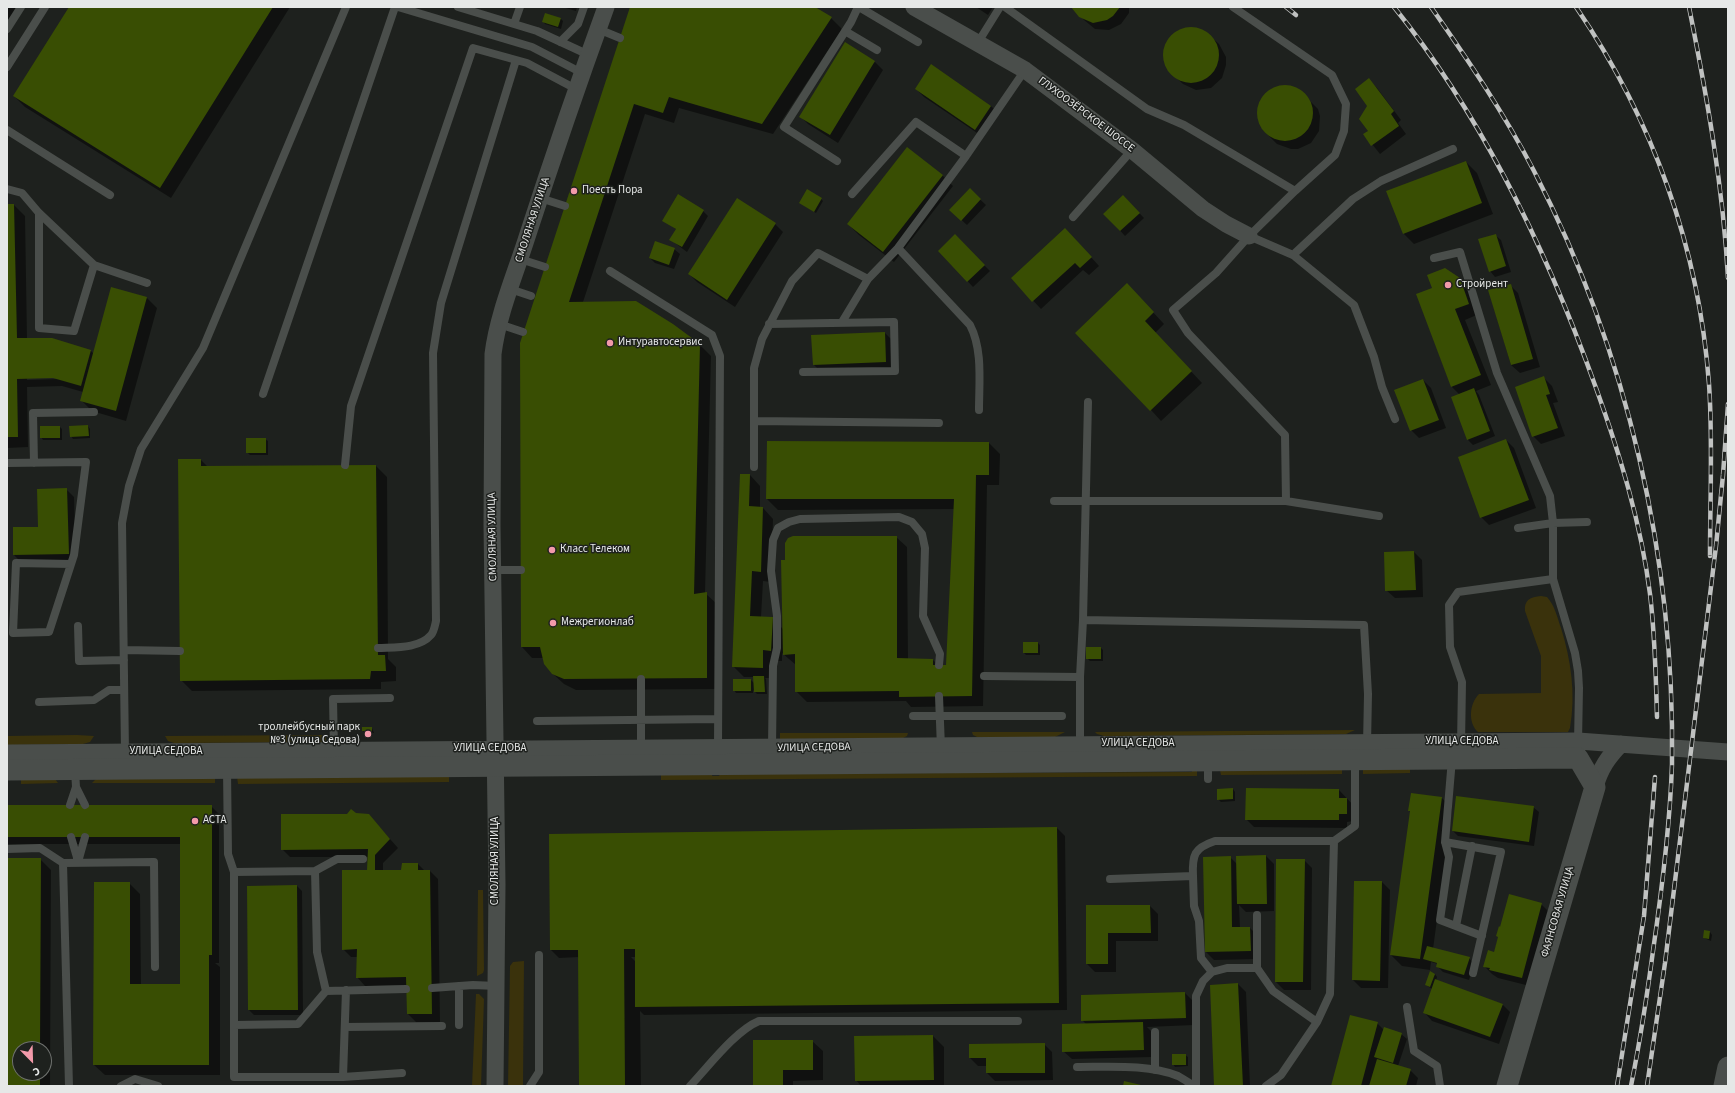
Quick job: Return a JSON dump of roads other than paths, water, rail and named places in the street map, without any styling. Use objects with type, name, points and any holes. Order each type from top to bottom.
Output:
[{"type":"street","name":"СМОЛЯНАЯ УЛИЦА","points":[[495,1086],[497,986],[492,376],[494,343],[579,81],[606,7]]},
{"type":"street","name":"ГЛУХООЗЁРСКОЕ ШОССЕ","points":[[914,7],[1025,70],[1132,150],[1203,209],[1226,224],[1249,236]]},
{"type":"street","name":"УЛИЦА СЕДОВА","points":[[7,770],[75,770],[125,761],[334,750],[496,758],[1080,753],[1208,761],[1361,751],[1578,750],[1621,744]]},
{"type":"street","points":[[1621,744],[1727,753]]},
{"type":"street","name":"ФАЯНСОВАЯ УЛИЦА","points":[[1507,1086],[1600,772],[1608,758],[1621,744]]},
{"type":"street","name":"УЛИЦА СЕДОВА","points":[[125,761],[227,768],[496,758],[641,749],[718,757],[772,748],[941,755]]},
{"type":"street","points":[[1578,750],[1595,787]]},
{"type":"street","name":"УЛИЦА СЕДОВА","points":[[7,753],[75,770]]},
{"type":"street","points":[[1724,1086],[1728,1067]]},
{"type":"lane","points":[[7,30],[21,7]]},
{"type":"lane","points":[[7,67],[45,7]]},
{"type":"lane","points":[[125,761],[122,523],[129,486],[141,449],[203,348],[346,7]]},
{"type":"lane","points":[[263,394],[397,7],[532,47],[579,81]]},
{"type":"lane","points":[[458,7],[537,31],[588,55]]},
{"type":"lane","points":[[514,24],[520,7]]},
{"type":"lane","points":[[560,42],[578,24],[584,7]]},
{"type":"lane","points":[[837,161],[784,127],[859,7],[918,42]]},
{"type":"lane","points":[[977,44],[1000,7]]},
{"type":"lane","points":[[1005,7],[1147,109],[1184,125],[1295,191]]},
{"type":"lane","points":[[1233,7],[1332,75],[1346,104],[1344,131],[1335,155],[1295,191],[1249,236],[1216,273],[1173,310],[1188,333],[1285,435],[1286,501]]},
{"type":"lane","points":[[598,29],[620,38]]},
{"type":"lane","points":[[845,31],[877,50]]},
{"type":"lane","points":[[345,465],[351,406],[473,48],[527,63],[579,81]]},
{"type":"lane","points":[[378,648],[406,647],[420,643],[432,635],[436,620],[432,353],[435,331],[441,303],[516,60]]},
{"type":"lane","points":[[842,322],[868,279],[898,248],[966,156],[1025,70]]},
{"type":"lane","points":[[852,194],[916,122],[966,156]]},
{"type":"lane","points":[[7,130],[110,195]]},
{"type":"lane","points":[[1293,255],[1353,199],[1381,181],[1453,149]]},
{"type":"lane","points":[[1073,217],[1132,150]]},
{"type":"lane","points":[[7,189],[22,193],[39,213],[94,265],[147,283]]},
{"type":"lane","points":[[540,198],[565,206]]},
{"type":"lane","points":[[39,213],[39,328],[74,331],[94,265]]},
{"type":"lane","points":[[1249,236],[1293,255],[1354,305],[1374,357],[1382,386],[1395,419]]},
{"type":"lane","points":[[898,248],[970,325],[976,335],[978,349],[979,410]]},
{"type":"lane","points":[[1434,258],[1460,252],[1497,373],[1550,496],[1553,523],[1553,579],[1575,654],[1578,671],[1578,750]]},
{"type":"lane","points":[[754,467],[754,368],[757,352],[769,324],[792,281],[818,253],[868,279]]},
{"type":"lane","points":[[520,259],[545,267]]},
{"type":"lane","points":[[610,271],[712,335],[720,356],[718,757]]},
{"type":"lane","points":[[510,290],[532,296]]},
{"type":"lane","points":[[769,324],[894,322],[895,371],[803,372]]},
{"type":"lane","points":[[499,324],[523,332]]},
{"type":"lane","points":[[1080,753],[1080,677],[1087,501],[1088,402]]},
{"type":"lane","points":[[34,463],[33,413],[94,412]]},
{"type":"lane","points":[[754,421],[938,423]]},
{"type":"lane","points":[[7,464],[86,462],[74,555],[49,632],[13,633],[16,563],[71,564]]},
{"type":"lane","points":[[1054,501],[1286,501],[1379,516]]},
{"type":"lane","points":[[772,748],[773,666],[777,648],[777,622],[771,570],[773,540],[778,528],[789,522],[800,519],[899,517],[912,522],[922,534],[925,548],[923,616],[940,654],[939,665]]},
{"type":"lane","points":[[1518,528],[1553,523],[1587,522]]},
{"type":"lane","points":[[493,570],[520,570]]},
{"type":"lane","points":[[1482,936],[1440,920],[1449,857],[1445,842],[1457,750],[1462,682],[1450,646],[1449,605],[1458,592],[1553,579]]},
{"type":"lane","points":[[1083,620],[1364,625],[1368,694],[1361,751],[1355,826],[1334,841],[1215,840],[1205,844],[1196,851],[1192,860],[1194,906],[1199,921],[1201,958],[1212,972]]},
{"type":"lane","points":[[78,626],[79,661],[124,660]]},
{"type":"lane","points":[[124,650],[180,650]]},
{"type":"lane","points":[[984,676],[1080,677]]},
{"type":"lane","points":[[641,679],[641,749]]},
{"type":"lane","points":[[38,702],[94,700],[109,690],[124,690]]},
{"type":"lane","points":[[939,696],[941,755]]},
{"type":"lane","points":[[334,750],[333,699],[390,698]]},
{"type":"lane","points":[[913,716],[1062,716]]},
{"type":"lane","points":[[537,721],[718,719]]},
{"type":"lane","points":[[227,768],[228,854],[234,872],[234,1077],[343,1077],[402,1073]]},
{"type":"lane","points":[[70,805],[75,770]]},
{"type":"lane","points":[[75,770],[85,805]]},
{"type":"lane","points":[[70,837],[78,862]]},
{"type":"lane","points":[[78,862],[85,837]]},
{"type":"lane","points":[[1266,1086],[1281,1075],[1317,1022],[1330,994],[1334,841]]},
{"type":"lane","points":[[1445,842],[1501,852],[1473,973]]},
{"type":"lane","points":[[1456,926],[1472,846]]},
{"type":"lane","points":[[7,849],[40,848],[63,863],[154,862],[155,967]]},
{"type":"lane","points":[[234,872],[315,871],[337,859],[363,859]]},
{"type":"lane","points":[[63,863],[68,1086]]},
{"type":"lane","points":[[315,871],[317,952],[326,991]]},
{"type":"lane","points":[[1110,879],[1193,876]]},
{"type":"lane","points":[[1258,915],[1256,968],[1273,991],[1317,1022]]},
{"type":"lane","points":[[530,1086],[540,1072],[539,955]]},
{"type":"lane","points":[[1077,1067],[1126,1067],[1155,1070],[1178,1076],[1195,1086],[1196,996],[1203,980],[1212,972],[1228,968],[1256,968]]},
{"type":"lane","points":[[459,986],[459,1025]]},
{"type":"lane","points":[[432,988],[497,986]]},
{"type":"lane","points":[[234,1025],[298,1024],[326,991],[406,989]]},
{"type":"lane","points":[[343,1077],[346,990]]},
{"type":"lane","points":[[1407,1007],[1414,1051],[1436,1066],[1440,1086]]},
{"type":"lane","points":[[690,1086],[739,1034],[749,1025],[759,1021],[1018,1021]]},
{"type":"lane","points":[[345,1027],[442,1026]]},
{"type":"lane","points":[[1154,1032],[1155,1070]]},
{"type":"lane","points":[[121,1086],[135,1079],[158,1086]]},
{"type":"railway","points":[[1286,7],[1296,15]]},
{"type":"railway","points":[[1394,7],[1427,50],[1457,95],[1485,141],[1511,189],[1557,287],[1596,388],[1629,490],[1641,541],[1650,594],[1653,625],[1657,717]]},
{"type":"railway","points":[[1431,7],[1472,67],[1510,128],[1534,171],[1567,240],[1596,312],[1620,385],[1639,459],[1654,534],[1665,610],[1671,687],[1672,764],[1665,858],[1646,1002],[1631,1086]]},
{"type":"railway","points":[[1576,7],[1628,94],[1649,140],[1668,187],[1683,235],[1695,284],[1704,333],[1709,384],[1711,448],[1710,556]]},
{"type":"railway","points":[[1689,7],[1702,74],[1718,176],[1726,244],[1728,278]]},
{"type":"railway","points":[[1647,1086],[1665,963],[1716,546],[1728,404]]},
{"type":"railway","points":[[1617,1086],[1644,916],[1655,777]]},
{"type":"place","name":"Поесть Пора","points":[[574,191]]},
{"type":"place","name":"Стройрент","points":[[1448,285]]},
{"type":"place","name":"Интуравтосервис","points":[[610,343]]},
{"type":"place","name":"Класс Телеком","points":[[552,550]]},
{"type":"place","name":"Межрегионлаб","points":[[553,623]]},
{"type":"place","name":"троллейбусный парк №3 (улица Седова)","points":[[368,734]]},
{"type":"place","name":"АСТА","points":[[195,821]]}]
